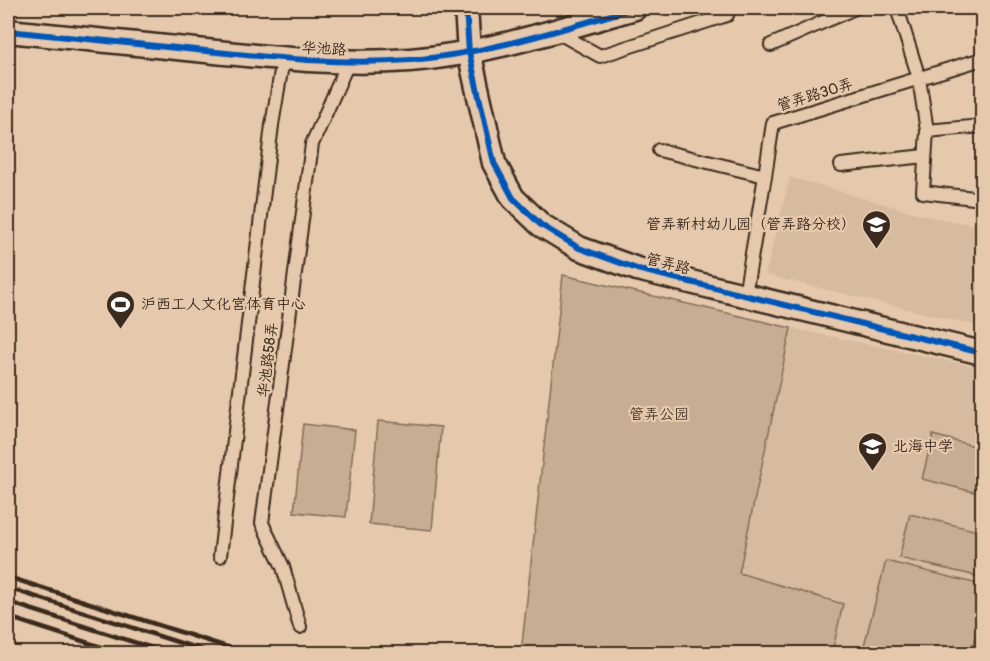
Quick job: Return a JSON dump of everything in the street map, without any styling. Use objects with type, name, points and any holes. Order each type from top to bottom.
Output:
[{"type":"street","name":"管弄路","points":[[466,8],[470,52],[494,163],[513,198],[541,225],[579,248],[637,269],[982,353]]},
{"type":"street","name":"华池路","points":[[8,31],[283,59],[348,63],[411,60],[470,52],[556,31],[635,8]]},
{"type":"lane","points":[[556,31],[600,56],[727,15],[728,8]]},
{"type":"lane","points":[[771,45],[855,8]]},
{"type":"lane","points":[[897,8],[919,78],[927,131],[923,192],[982,199]]},
{"type":"lane","points":[[220,556],[272,125],[283,59]]},
{"type":"lane","name":"管弄路30弄","points":[[765,176],[773,123],[982,59]]},
{"type":"lane","name":"华池路58弄","points":[[300,627],[282,567],[262,523],[312,144],[348,63]]},
{"type":"lane","points":[[927,131],[982,126]]},
{"type":"lane","points":[[659,150],[765,176],[745,295]]},
{"type":"lane","points":[[841,165],[925,156]]},
{"type":"shaded area","name":"管弄新村幼儿园（管弄路分校）","points":[[790,177],[930,217],[982,226],[982,327],[765,275]]},
{"type":"shaded area","name":"北海中学","points":[[791,328],[982,368],[982,653],[832,653],[843,604],[739,574]]},
{"type":"green space","name":"管弄公园","points":[[563,275],[791,328],[739,573],[843,604],[832,653],[521,653]]},
{"type":"green space","points":[[378,421],[441,427],[432,530],[369,524]]},
{"type":"green space","points":[[303,424],[355,430],[346,517],[294,512]]},
{"type":"green space","points":[[933,435],[982,448],[982,494],[922,479]]},
{"type":"green space","points":[[910,514],[982,532],[982,553],[977,576],[899,558]]},
{"type":"green space","points":[[886,561],[982,585],[982,607],[971,653],[862,653]]},
{"type":"railway","points":[[8,577],[249,654]]},
{"type":"railway","points":[[8,588],[215,654]]},
{"type":"railway","points":[[8,602],[171,654]]},
{"type":"railway","points":[[8,617],[123,654]]},
{"type":"cycle path","points":[[466,8],[469,52],[494,163],[513,198],[541,225],[579,248],[637,269],[982,353]]},
{"type":"cycle path","points":[[8,31],[282,58],[384,61],[438,57],[467,52],[552,32],[635,8]]},
{"type":"place","name":"管弄新村幼儿园（管弄路分校）","points":[[877,250]]},
{"type":"place","name":"沪西工人文化宫体育中心","points":[[120,330]]},
{"type":"place","name":"北海中学","points":[[872,472]]}]
